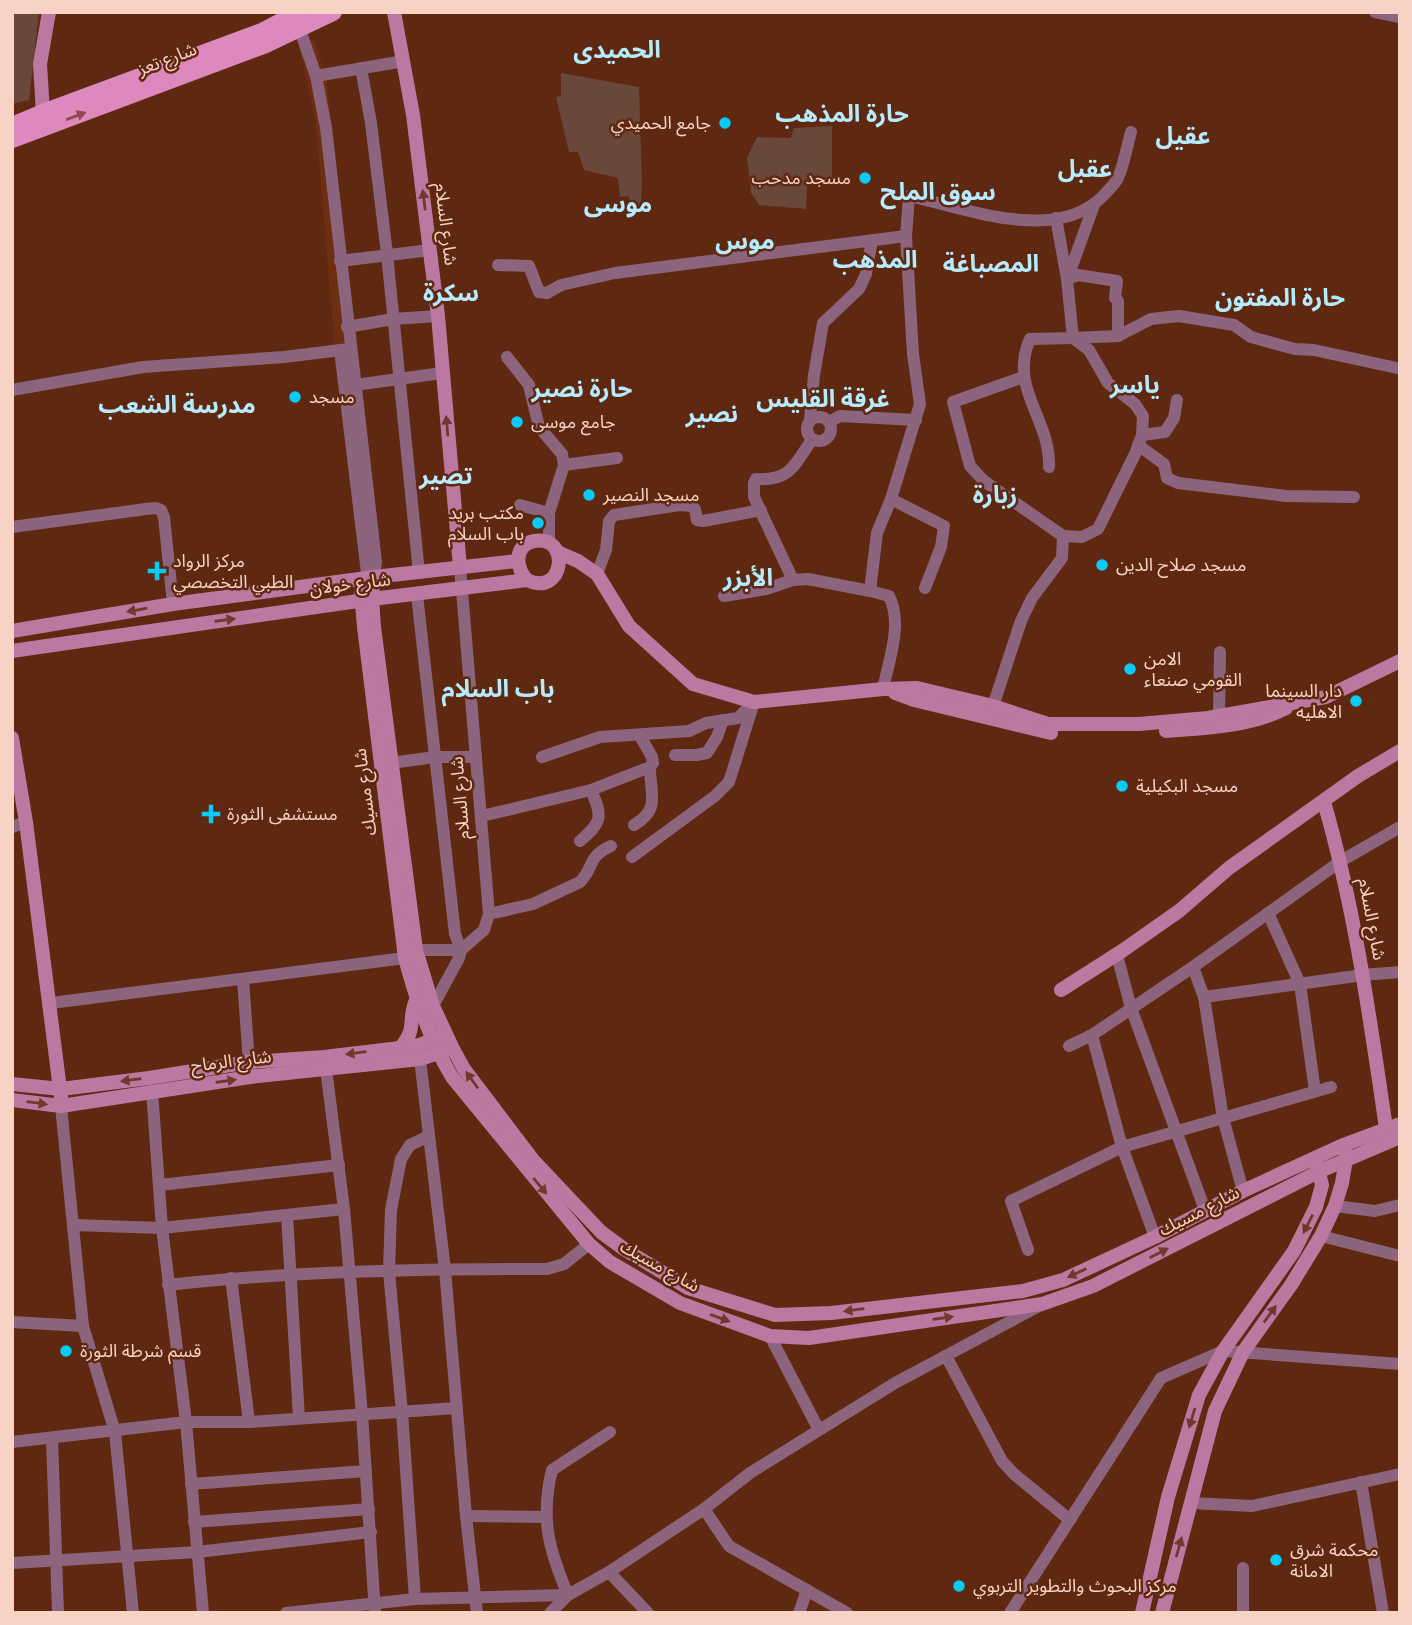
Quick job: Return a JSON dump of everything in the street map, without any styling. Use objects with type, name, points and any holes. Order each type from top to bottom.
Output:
[{"type":"main road","name":"شارع تعز","points":[[12,126],[262,32],[333,12]]},
{"type":"main road","name":"شارع تعز","points":[[12,139],[300,21]]},
{"type":"street","points":[[43,113],[40,64],[49,12]]},
{"type":"street","name":"شارع السلام","points":[[394,12],[413,115],[438,316],[489,914]]},
{"type":"street","points":[[1375,12],[1400,17]]},
{"type":"street","points":[[300,21],[316,76],[326,128],[347,327],[345,349],[367,573],[370,577]]},
{"type":"street","points":[[316,76],[404,61]]},
{"type":"street","points":[[361,68],[371,123],[387,254],[419,573]]},
{"type":"street","points":[[870,591],[877,533],[891,499],[920,404],[913,354],[906,236],[909,196],[992,217],[1035,220],[1072,217],[1094,205],[1117,180],[1131,132]]},
{"type":"street","points":[[1067,279],[1094,205]]},
{"type":"street","points":[[1023,377],[953,402],[970,466],[984,481],[1063,536],[1082,537],[1098,529],[1140,440],[1143,416],[1135,404],[1108,383],[1089,350],[1073,338],[1067,279],[1055,218]]},
{"type":"street","points":[[499,265],[529,266],[539,292],[547,293],[561,285],[615,273],[906,236]]},
{"type":"street","points":[[810,420],[822,417],[829,422],[831,430],[828,438],[820,442],[812,440],[807,433],[823,323],[859,289],[866,274],[872,240]]},
{"type":"street","points":[[340,261],[430,250]]},
{"type":"street","points":[[1067,279],[1078,275],[1117,281],[1115,298],[1118,301],[1118,336]]},
{"type":"street","points":[[347,327],[393,319],[438,316]]},
{"type":"street","points":[[1049,467],[1042,429],[1023,377],[1024,353],[1030,339],[1118,336],[1151,319],[1179,316],[1234,325],[1251,337],[1295,349],[1314,349],[1397,368]]},
{"type":"street","points":[[345,349],[355,384],[376,562],[370,577]]},
{"type":"street","points":[[12,390],[143,367],[284,357],[345,349]]},
{"type":"street","points":[[507,357],[528,385],[539,427],[562,454],[564,465],[549,513],[553,547],[559,559],[555,575]]},
{"type":"street","points":[[355,384],[442,373]]},
{"type":"street","points":[[1140,440],[1165,432],[1174,418],[1177,400]]},
{"type":"street","points":[[829,422],[840,416],[916,420]]},
{"type":"street","points":[[793,580],[754,496],[754,483],[756,479],[769,480],[786,475],[812,440]]},
{"type":"street","points":[[1140,440],[1164,464],[1167,478],[1178,483],[1286,496],[1354,497]]},
{"type":"street","points":[[564,465],[617,458]]},
{"type":"street","points":[[891,499],[944,526],[941,547],[925,588]]},
{"type":"street","points":[[520,505],[549,513]]},
{"type":"street","points":[[761,510],[703,521],[697,520],[695,509],[691,506],[680,505],[614,515],[609,521],[606,551],[592,570],[555,575],[545,582],[527,580],[520,572],[517,561],[519,554],[529,543],[535,541],[553,547],[592,570],[629,626],[693,684],[754,702],[917,688],[993,706],[1048,724],[1139,724],[1219,716],[1326,697],[1400,661]]},
{"type":"street","points":[[12,527],[146,509],[161,510],[173,604]]},
{"type":"street","points":[[993,706],[1021,621],[1032,598],[1062,558],[1063,536]]},
{"type":"street","name":"شارع خولان","points":[[12,631],[173,604],[291,590],[370,577],[517,561]]},
{"type":"street","points":[[496,564],[503,567],[506,573],[499,584]]},
{"type":"street","name":"شارع مسيك","points":[[370,577],[367,600],[416,1000],[443,1044],[533,1160],[601,1232],[624,1249],[688,1287],[775,1315],[831,1313],[1023,1291],[1063,1280],[1155,1237],[1243,1191],[1317,1165]]},
{"type":"street","points":[[723,596],[808,579],[889,596],[895,608],[896,622],[883,689]]},
{"type":"street","name":"شارع خولان","points":[[12,651],[527,580]]},
{"type":"street","points":[[291,590],[295,610]]},
{"type":"street","points":[[417,595],[455,934],[461,950],[433,1006]]},
{"type":"street","name":"شارع مسيك","points":[[367,600],[391,763],[410,954],[433,1006],[452,1077],[589,1244],[610,1262],[680,1303],[770,1336],[809,1338],[1042,1304],[1093,1286],[1393,1126]]},
{"type":"street","points":[[1219,716],[1220,652]]},
{"type":"street","points":[[883,689],[914,700],[1046,733],[1211,728],[1268,717],[1299,702]]},
{"type":"street","points":[[542,757],[600,737],[690,731],[706,723],[738,718],[754,702]]},
{"type":"street","points":[[632,858],[678,821],[715,796],[729,782],[754,702]]},
{"type":"street","points":[[675,755],[707,752],[717,737],[723,720]]},
{"type":"street","points":[[634,825],[647,817],[653,806],[650,767],[653,763],[652,757],[640,736]]},
{"type":"street","points":[[12,738],[19,824],[51,1003],[83,1326],[115,1432],[133,1613]]},
{"type":"street","points":[[1061,990],[1117,955],[1178,911],[1230,868],[1358,776],[1400,751]]},
{"type":"street","points":[[391,763],[435,757],[476,757]]},
{"type":"street","points":[[482,816],[592,790],[650,767]]},
{"type":"street","points":[[580,841],[596,827],[600,816],[592,790]]},
{"type":"street","name":"شارع السلام","points":[[1324,802],[1341,862],[1393,1126]]},
{"type":"street","points":[[1069,1046],[1092,1035],[1341,862],[1400,827]]},
{"type":"street","points":[[51,1003],[243,979],[410,954],[461,950],[484,930],[489,914],[533,904],[580,882],[586,876],[597,853],[611,846]]},
{"type":"street","points":[[1268,913],[1300,984],[1315,1091]]},
{"type":"street","points":[[1117,955],[1131,1008],[1205,1210]]},
{"type":"street","points":[[1193,967],[1204,997],[1223,1118],[1243,1191]]},
{"type":"street","points":[[1204,997],[1400,972]]},
{"type":"street","points":[[243,979],[250,1077]]},
{"type":"street","points":[[400,1048],[412,1030],[412,1009],[416,1000]]},
{"type":"street","points":[[1092,1035],[1122,1147],[1155,1237]]},
{"type":"street","name":"شارع الرماح","points":[[12,1084],[61,1089],[249,1062],[443,1044]]},
{"type":"street","name":"شارع الرماح","points":[[12,1100],[61,1106],[250,1077],[419,1059],[443,1044]]},
{"type":"street","points":[[419,1059],[445,1270],[477,1613]]},
{"type":"street","points":[[326,1069],[344,1209],[375,1608]]},
{"type":"street","points":[[1028,1250],[1011,1201],[1122,1147],[1331,1087]]},
{"type":"street","points":[[152,1091],[162,1228],[186,1422],[203,1613]]},
{"type":"street","points":[[415,1599],[389,1272],[391,1210],[401,1159],[410,1145],[429,1136]]},
{"type":"street","name":"شارع مسيك","points":[[1345,1152],[1400,1136]]},
{"type":"street","points":[[1162,1613],[1215,1411],[1243,1352],[1291,1285],[1321,1236],[1335,1206],[1345,1152]]},
{"type":"street","points":[[1142,1613],[1168,1497],[1199,1395],[1223,1351],[1294,1251],[1316,1207],[1322,1185],[1317,1165]]},
{"type":"street","points":[[160,1185],[339,1166]]},
{"type":"street","points":[[1335,1206],[1375,1211],[1400,1205]]},
{"type":"street","points":[[73,1225],[162,1228],[344,1209]]},
{"type":"street","points":[[287,1215],[299,1418]]},
{"type":"street","points":[[1321,1236],[1400,1256]]},
{"type":"street","points":[[168,1286],[231,1278],[547,1269],[564,1264],[589,1244]]},
{"type":"street","points":[[231,1278],[249,1422]]},
{"type":"street","points":[[550,1613],[568,1595],[609,1572],[705,1509],[750,1473],[895,1383],[1042,1304]]},
{"type":"street","points":[[12,1322],[83,1326]]},
{"type":"street","points":[[770,1336],[819,1430]]},
{"type":"street","points":[[1010,1613],[1161,1378],[1223,1351],[1400,1364]]},
{"type":"street","points":[[946,1356],[1002,1461],[1070,1520]]},
{"type":"street","points":[[12,1442],[186,1422],[249,1422],[457,1408]]},
{"type":"street","points":[[568,1595],[549,1544],[545,1517],[552,1470],[610,1432]]},
{"type":"street","points":[[52,1438],[58,1613]]},
{"type":"street","points":[[191,1484],[366,1471]]},
{"type":"street","points":[[1191,1503],[1252,1506],[1400,1474]]},
{"type":"street","points":[[1361,1482],[1384,1613]]},
{"type":"street","points":[[194,1522],[369,1509]]},
{"type":"street","points":[[705,1509],[729,1546],[846,1613]]},
{"type":"street","points":[[466,1516],[545,1517]]},
{"type":"street","points":[[12,1563],[197,1552],[371,1532]]},
{"type":"street","points":[[1243,1568],[1243,1613]]},
{"type":"street","points":[[609,1572],[648,1613]]},
{"type":"street","points":[[799,1613],[807,1590]]},
{"type":"street","points":[[286,1613],[375,1608],[415,1599],[568,1595]]},
{"type":"shaded area","points":[[12,12],[39,12],[29,100],[12,104]]},
{"type":"shaded area","points":[[314,38],[327,82],[362,384],[338,385],[315,116],[298,44]]},
{"type":"shaded area","points":[[561,73],[639,87],[642,186],[640,211],[631,211],[629,196],[620,197],[618,178],[584,170],[578,152],[569,152],[556,97],[561,96]]},
{"type":"shaded area","points":[[832,126],[832,185],[807,185],[806,209],[759,205],[751,193],[747,158],[757,137],[791,138],[794,128]]},
{"type":"place","name":"جامع الحميدي","points":[[725,123]]},
{"type":"place","name":"مسجد مدحب","points":[[865,178]]},
{"type":"place","name":"مسجد","points":[[295,397]]},
{"type":"place","name":"جامع موسى","points":[[517,422]]},
{"type":"place","name":"مسجد النصير","points":[[589,495]]},
{"type":"place","name":"مكتب بريد باب السلام","points":[[538,523]]},
{"type":"place","name":"مسجد صلاح الدين","points":[[1102,565]]},
{"type":"place","name":"مركز الرواد الطبي التخصصي","points":[[157,571]]},
{"type":"place","name":"الامن القومي صنعاء","points":[[1130,669]]},
{"type":"place","name":"دار السينما الاهليه","points":[[1356,701]]},
{"type":"place","name":"مسجد البكيلية","points":[[1122,786]]},
{"type":"place","name":"مستشفى الثورة","points":[[211,814]]},
{"type":"place","name":"قسم شرطة الثورة","points":[[66,1351]]},
{"type":"place","name":"محكمة شرق الامانة","points":[[1276,1560]]},
{"type":"place","name":"مركز البحوث والتطوير التربوي","points":[[959,1586]]},
{"type":"district","name":"الحميدى","points":[[617,50]]},
{"type":"district","name":"حارة المذهب","points":[[842,114]]},
{"type":"district","name":"عقيل","points":[[1183,136]]},
{"type":"district","name":"عقبل","points":[[1085,169]]},
{"type":"district","name":"سوق الملح","points":[[938,192]]},
{"type":"district","name":"موسى","points":[[618,204]]},
{"type":"district","name":"موس","points":[[745,241]]},
{"type":"district","name":"المذهب","points":[[875,260]]},
{"type":"district","name":"المصباغة","points":[[991,264]]},
{"type":"district","name":"سكرة","points":[[451,293]]},
{"type":"district","name":"حارة المفتون","points":[[1280,298]]},
{"type":"district","name":"ياسر","points":[[1135,385]]},
{"type":"district","name":"حارة نصير","points":[[582,389]]},
{"type":"district","name":"غرقة القليس","points":[[823,399]]},
{"type":"district","name":"مدرسة الشعب","points":[[177,405]]},
{"type":"district","name":"نصير","points":[[712,414]]},
{"type":"district","name":"تصير","points":[[446,476]]},
{"type":"district","name":"زبارة","points":[[995,495]]},
{"type":"district","name":"الأبزر","points":[[748,578]]},
{"type":"district","name":"باب السلام","points":[[498,689]]}]
